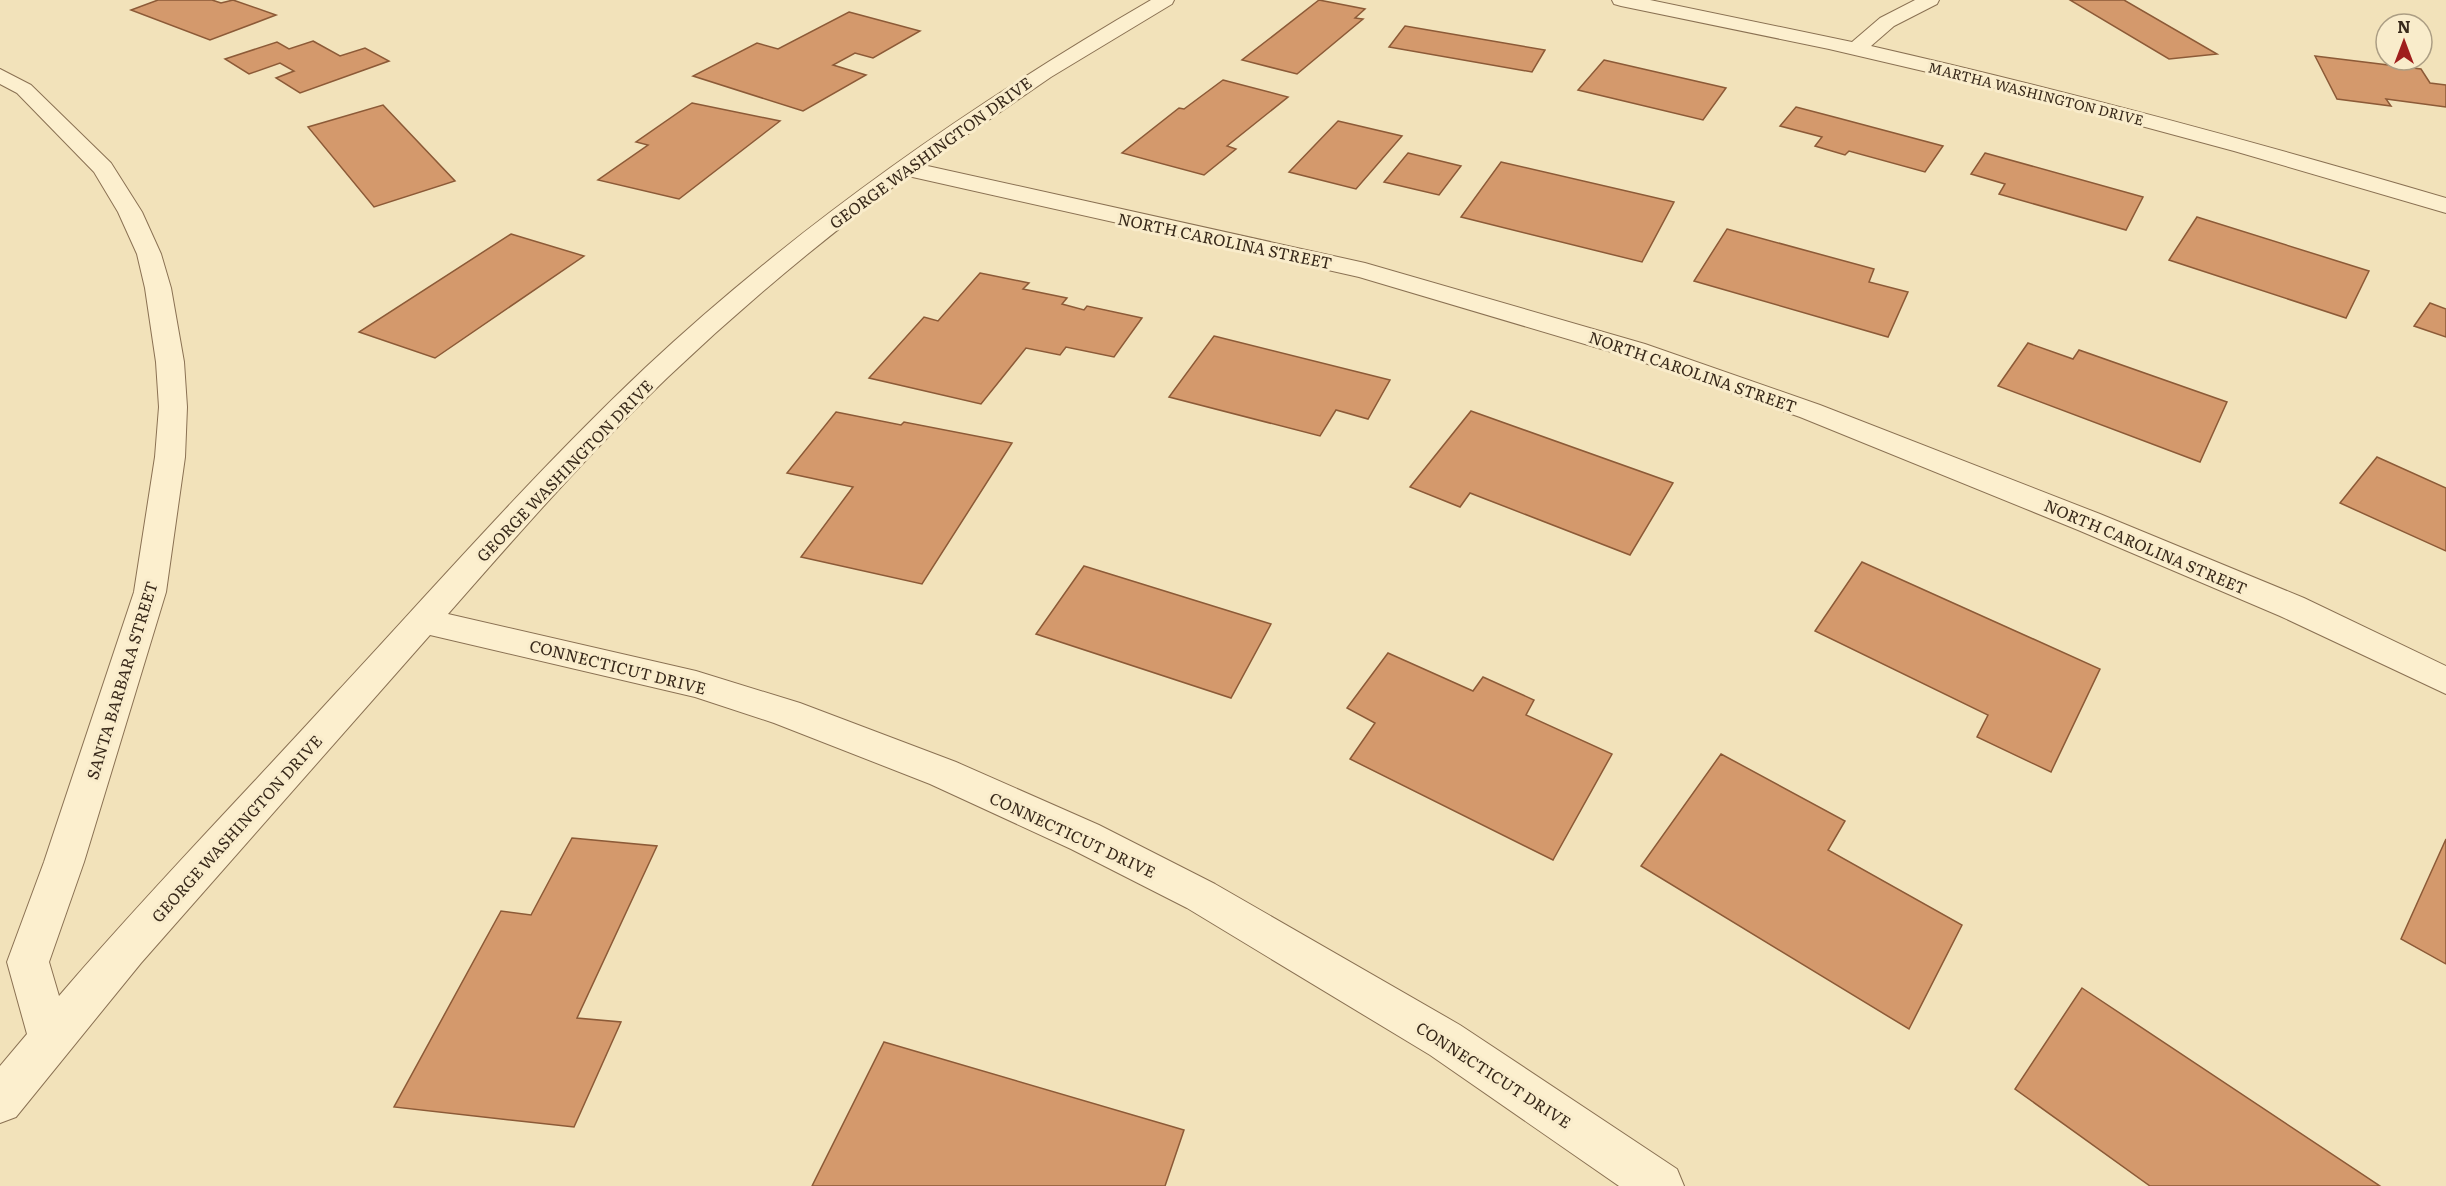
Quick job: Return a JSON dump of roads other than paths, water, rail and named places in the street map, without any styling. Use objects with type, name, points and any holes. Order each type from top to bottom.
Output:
[{"type":"street","name":"GEORGE WASHINGTON DRIVE","points":[[50,1038],[170,900],[518,515],[607,422],[703,330],[833,222],[904,168],[1032,79],[1165,0]]},
{"type":"street","name":"MARTHA WASHINGTON DRIVE","points":[[1621,0],[1857,48],[2173,128],[2446,206]]},
{"type":"street","points":[[1857,48],[1887,22],[1930,0]]},
{"type":"street","name":"SANTA BARBARA STREET","points":[[0,75],[31,96],[104,168],[130,212],[149,254],[158,288],[170,362],[173,407],[170,457],[150,592],[68,852],[28,962],[50,1038]]},
{"type":"street","name":"NORTH CAROLINA STREET","points":[[904,168],[1365,271],[1635,350],[1810,411],[2089,522],[2292,607],[2446,681]]},
{"type":"street","name":"CONNECTICUT DRIVE","points":[[423,621],[696,684],[787,713],[943,773],[1085,837],[1201,896],[1445,1040],[1660,1186]]},
{"type":"street","points":[[0,1101],[50,1038]]}]
